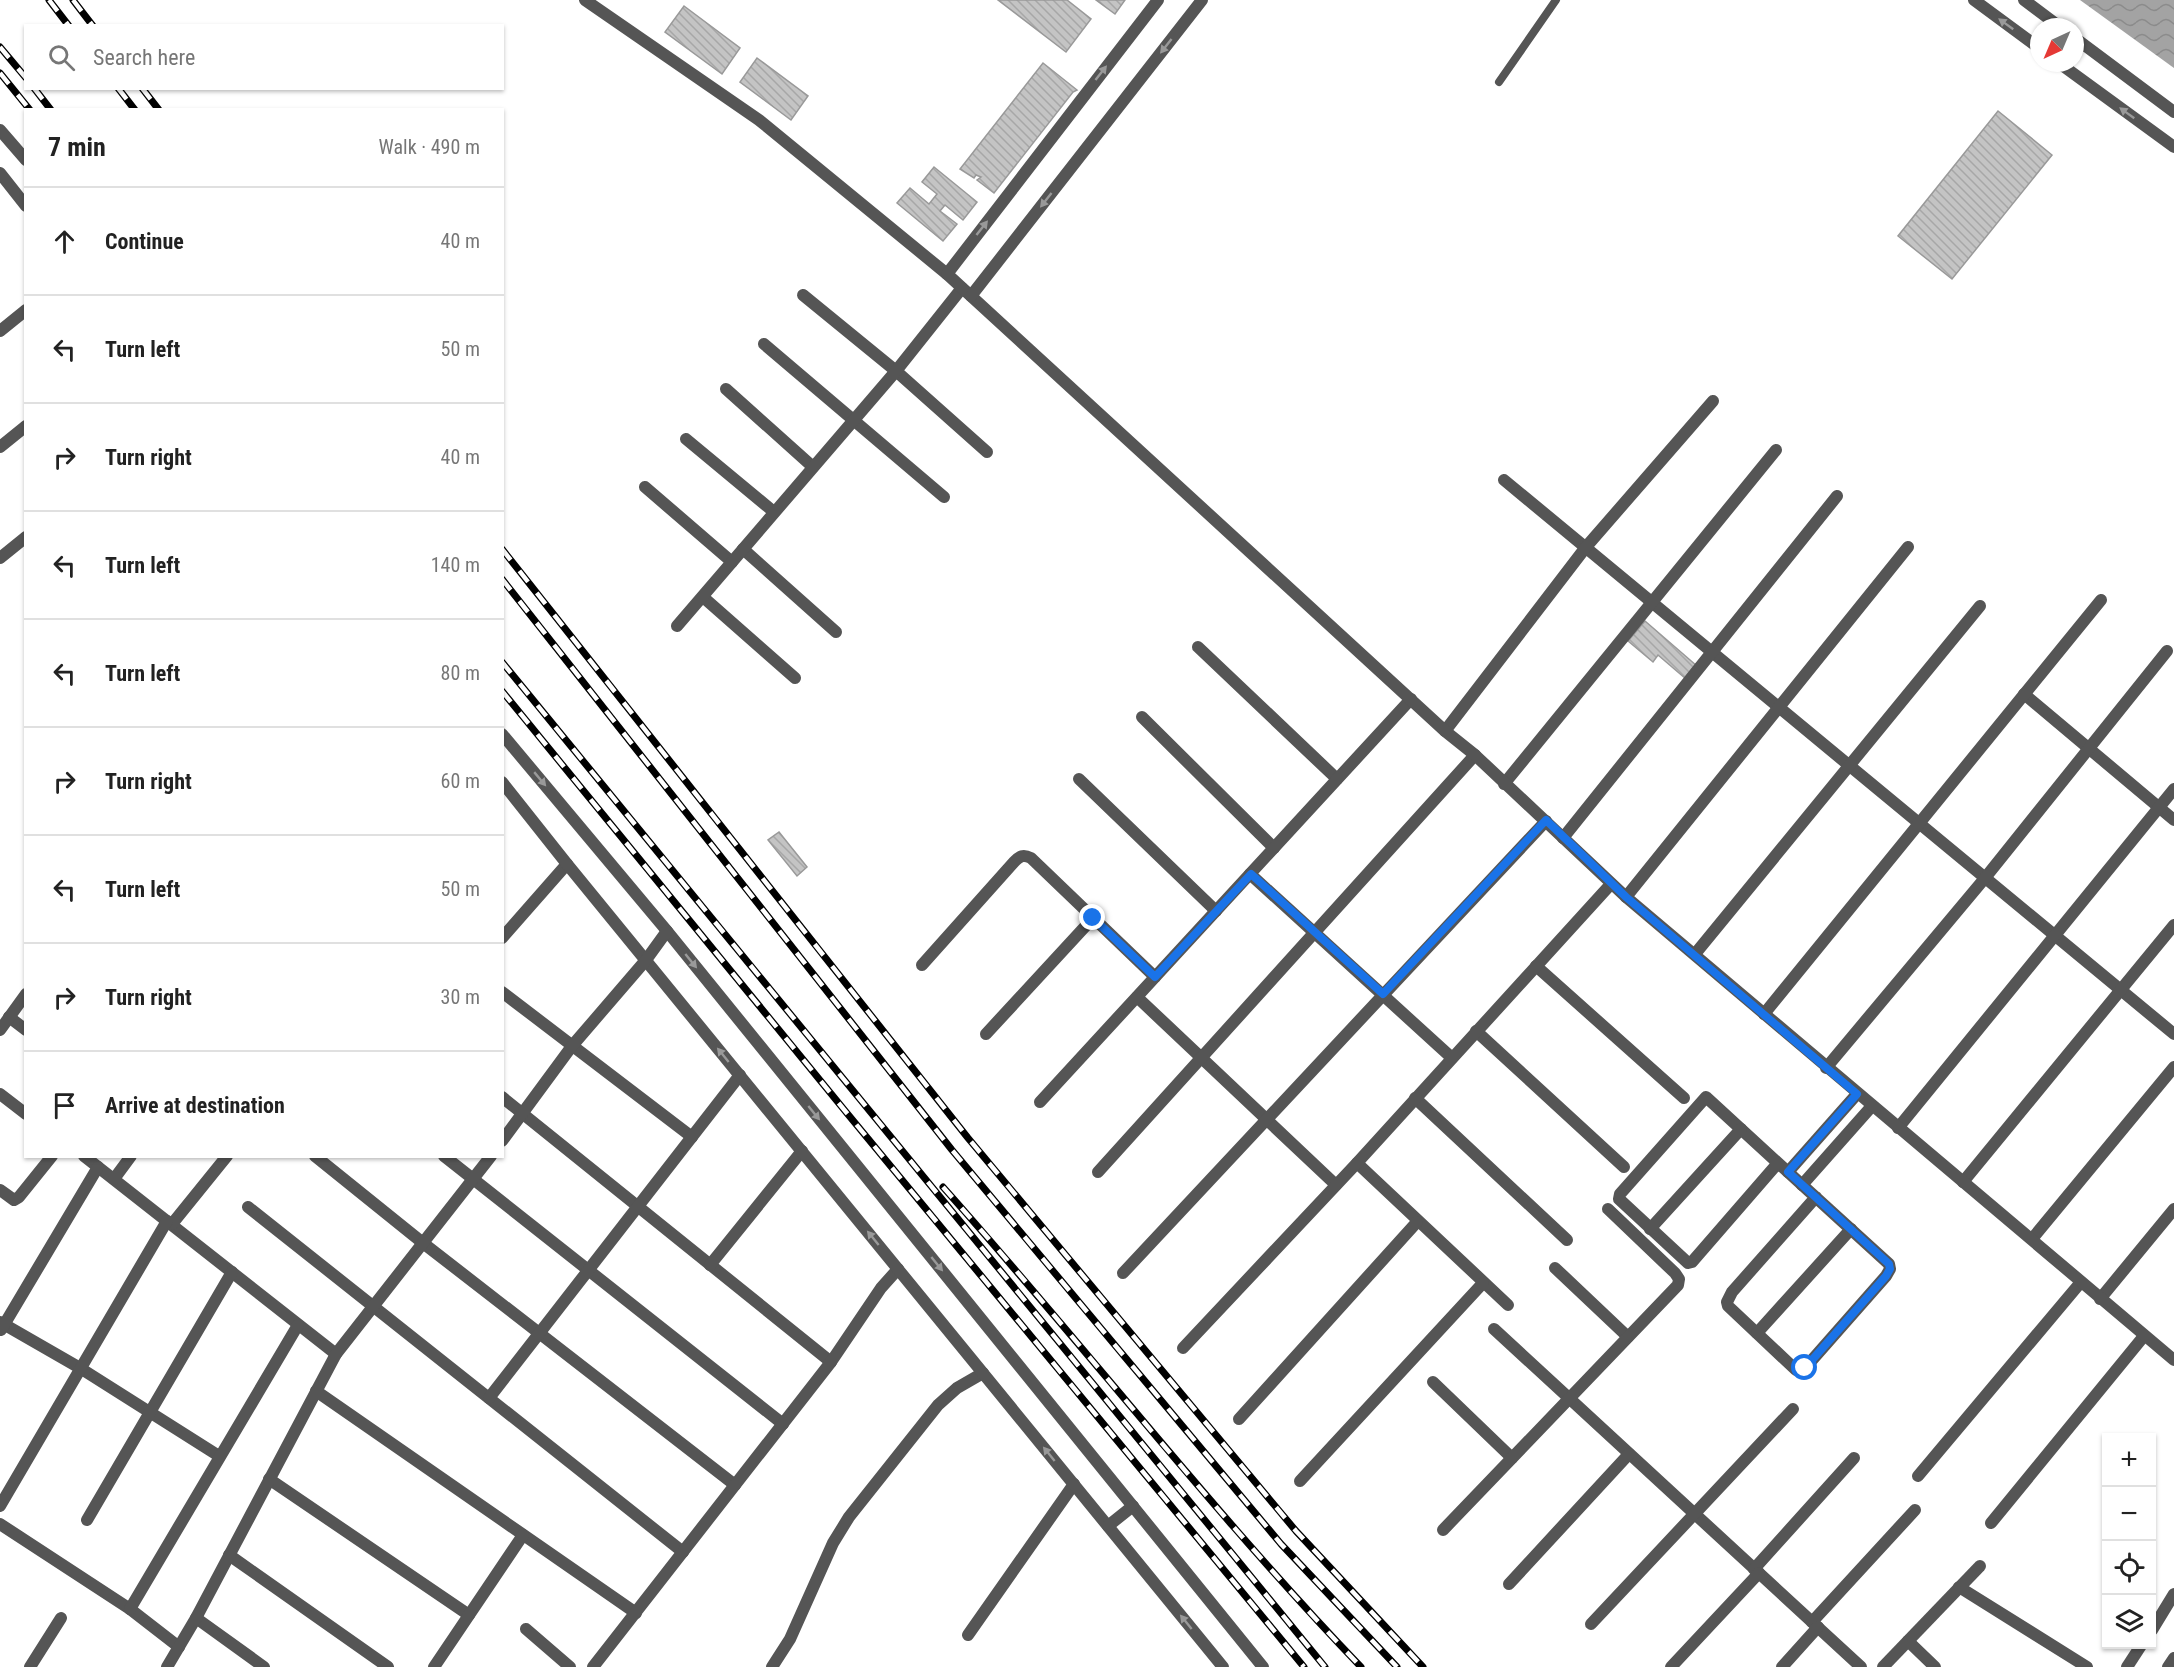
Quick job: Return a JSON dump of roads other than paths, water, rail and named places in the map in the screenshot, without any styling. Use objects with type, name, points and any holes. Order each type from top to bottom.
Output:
[{"type":"street","points":[[585,0],[759,120],[947,274],[1445,731],[1475,755],[1504,784],[1546,820],[1611,884],[2144,1336],[2172,1354]]},
{"type":"street","points":[[947,274],[1158,0]]},
{"type":"street","points":[[677,626],[966,292],[1202,0]]},
{"type":"street","points":[[1974,0],[2030,41]]},
{"type":"street","points":[[2024,0],[2048,18]]},
{"type":"street","points":[[2084,45],[2174,112]]},
{"type":"street","points":[[2071,72],[2174,147]]},
{"type":"street","points":[[0,130],[24,158]]},
{"type":"street","points":[[0,173],[24,203]]},
{"type":"street","points":[[803,295],[896,371],[987,452]]},
{"type":"street","points":[[0,331],[24,312]]},
{"type":"street","points":[[764,344],[944,497]]},
{"type":"street","points":[[726,389],[813,467]]},
{"type":"street","points":[[1445,731],[1586,547],[1713,401]]},
{"type":"street","points":[[0,447],[24,428]]},
{"type":"street","points":[[686,439],[774,512]]},
{"type":"street","points":[[1504,784],[1776,450]]},
{"type":"street","points":[[1504,480],[2174,1034]]},
{"type":"street","points":[[645,487],[732,562]]},
{"type":"street","points":[[1563,838],[1837,496]]},
{"type":"street","points":[[0,558],[24,539]]},
{"type":"street","points":[[1626,897],[1908,546]]},
{"type":"street","points":[[743,549],[836,632]]},
{"type":"street","points":[[703,597],[795,678]]},
{"type":"street","points":[[1764,1014],[2101,600]]},
{"type":"street","points":[[1695,954],[1980,606]]},
{"type":"street","points":[[1198,647],[1337,779]]},
{"type":"street","points":[[1826,1068],[1985,878],[2167,651]]},
{"type":"street","points":[[2024,694],[2174,820]]},
{"type":"street","points":[[1040,1102],[1411,699]]},
{"type":"street","points":[[1142,717],[1274,848]]},
{"type":"street","points":[[504,736],[667,931],[1263,1667]]},
{"type":"street","points":[[1098,1172],[1475,755]]},
{"type":"street","points":[[1079,779],[1216,911]]},
{"type":"street","points":[[504,785],[1223,1667]]},
{"type":"street","points":[[1898,1128],[2174,789]]},
{"type":"street","points":[[1123,1273],[1546,820]]},
{"type":"street","points":[[922,965],[1020,856],[1025,855],[1031,858],[1155,977]]},
{"type":"street","points":[[504,936],[567,864]]},
{"type":"street","points":[[1251,874],[1452,1058]]},
{"type":"street","points":[[1183,1348],[1357,1163],[1611,884]]},
{"type":"street","points":[[986,1034],[1093,918]]},
{"type":"street","points":[[1963,1182],[2174,925]]},
{"type":"street","points":[[504,1138],[572,1046],[646,960],[667,931]]},
{"type":"street","points":[[1536,966],[1684,1098]]},
{"type":"street","points":[[504,994],[692,1137]]},
{"type":"street","points":[[0,1030],[24,997]]},
{"type":"street","points":[[1137,997],[1336,1185]]},
{"type":"street","points":[[9,1017],[24,1028]]},
{"type":"street","points":[[1476,1031],[1624,1167]]},
{"type":"street","points":[[2032,1239],[2174,1067]]},
{"type":"street","points":[[489,1398],[740,1075]]},
{"type":"street","points":[[0,1094],[24,1112]]},
{"type":"street","points":[[1816,1197],[1729,1297],[1728,1306],[1796,1370],[1805,1368],[1886,1276],[1890,1269],[1889,1264],[1816,1197],[1783,1168],[1706,1097],[1700,1101],[1620,1194],[1619,1199],[1685,1261],[1692,1262],[1783,1168],[1857,1094]]},
{"type":"street","points":[[1415,1098],[1567,1240]]},
{"type":"street","points":[[504,1099],[831,1362]]},
{"type":"street","points":[[1802,1185],[1872,1106]]},
{"type":"street","points":[[1650,1229],[1741,1129]]},
{"type":"street","points":[[710,1265],[802,1151]]},
{"type":"street","points":[[0,1190],[14,1200],[19,1197],[50,1158]]},
{"type":"street","points":[[87,1158],[336,1354]]},
{"type":"street","points":[[114,1179],[130,1158]]},
{"type":"street","points":[[0,1506],[80,1368],[170,1222],[225,1158]]},
{"type":"street","points":[[317,1158],[423,1243],[735,1485]]},
{"type":"street","points":[[446,1158],[783,1424]]},
{"type":"street","points":[[167,1667],[196,1618],[336,1354],[490,1158]]},
{"type":"street","points":[[1357,1163],[1417,1222],[1508,1305]]},
{"type":"street","points":[[98,1167],[1,1326],[80,1368],[219,1456]]},
{"type":"street","points":[[248,1207],[683,1552]]},
{"type":"street","points":[[1443,1530],[1678,1285],[1679,1279],[1675,1273],[1608,1209]]},
{"type":"street","points":[[2100,1299],[2174,1209]]},
{"type":"street","points":[[1239,1419],[1417,1222]]},
{"type":"street","points":[[1757,1333],[1851,1229]]},
{"type":"street","points":[[1555,1268],[1628,1337]]},
{"type":"street","points":[[593,1667],[831,1362],[881,1288],[898,1269]]},
{"type":"street","points":[[87,1520],[232,1272]]},
{"type":"street","points":[[1918,1476],[2081,1282]]},
{"type":"street","points":[[1300,1481],[1483,1283]]},
{"type":"street","points":[[129,1609],[298,1325]]},
{"type":"street","points":[[1494,1329],[1861,1667]]},
{"type":"street","points":[[1991,1523],[2144,1336]]},
{"type":"street","points":[[772,1667],[790,1639],[833,1543],[849,1517],[938,1405],[957,1388],[983,1373]]},
{"type":"street","points":[[1433,1382],[1512,1458]]},
{"type":"street","points":[[316,1391],[636,1613]]},
{"type":"street","points":[[1591,1624],[1793,1409]]},
{"type":"street","points":[[1509,1584],[1629,1454]]},
{"type":"street","points":[[1671,1667],[1854,1458]]},
{"type":"street","points":[[270,1479],[469,1615]]},
{"type":"street","points":[[968,1635],[1074,1484]]},
{"type":"street","points":[[1108,1526],[1133,1506]]},
{"type":"street","points":[[1782,1667],[1815,1625],[1915,1510]]},
{"type":"street","points":[[0,1524],[129,1609],[179,1647]]},
{"type":"street","points":[[434,1667],[523,1535]]},
{"type":"street","points":[[230,1555],[388,1667]]},
{"type":"street","points":[[1883,1667],[1980,1566]]},
{"type":"street","points":[[1959,1587],[2086,1667]]},
{"type":"street","points":[[2156,1621],[2174,1594]]},
{"type":"street","points":[[30,1667],[61,1618]]},
{"type":"street","points":[[196,1618],[250,1663],[264,1667]]},
{"type":"street","points":[[526,1629],[570,1667]]},
{"type":"street","points":[[1908,1641],[1935,1667]]},
{"type":"street","points":[[2127,1667],[2139,1649]]},
{"type":"street","points":[[2168,1667],[2174,1658]]},
{"type":"lane","points":[[1499,82],[1556,0]]},
{"type":"water","points":[[2080,0],[2174,0],[2174,68]]},
{"type":"railway","points":[[49,0],[67,24]]},
{"type":"railway","points":[[73,0],[91,24]]},
{"type":"railway","points":[[0,47],[24,76]]},
{"type":"railway","points":[[0,73],[28,108]]},
{"type":"railway","points":[[36,90],[49,108]]},
{"type":"railway","points":[[120,90],[133,108]]},
{"type":"railway","points":[[144,90],[157,108]]},
{"type":"railway","points":[[504,552],[968,1138],[1296,1531],[1423,1667]]},
{"type":"railway","points":[[504,582],[952,1150],[1281,1544],[1397,1667]]},
{"type":"railway","points":[[504,664],[1325,1667]]},
{"type":"railway","points":[[504,693],[1304,1667]]},
{"type":"railway","points":[[943,1187],[1201,1490],[1361,1667]]}]
